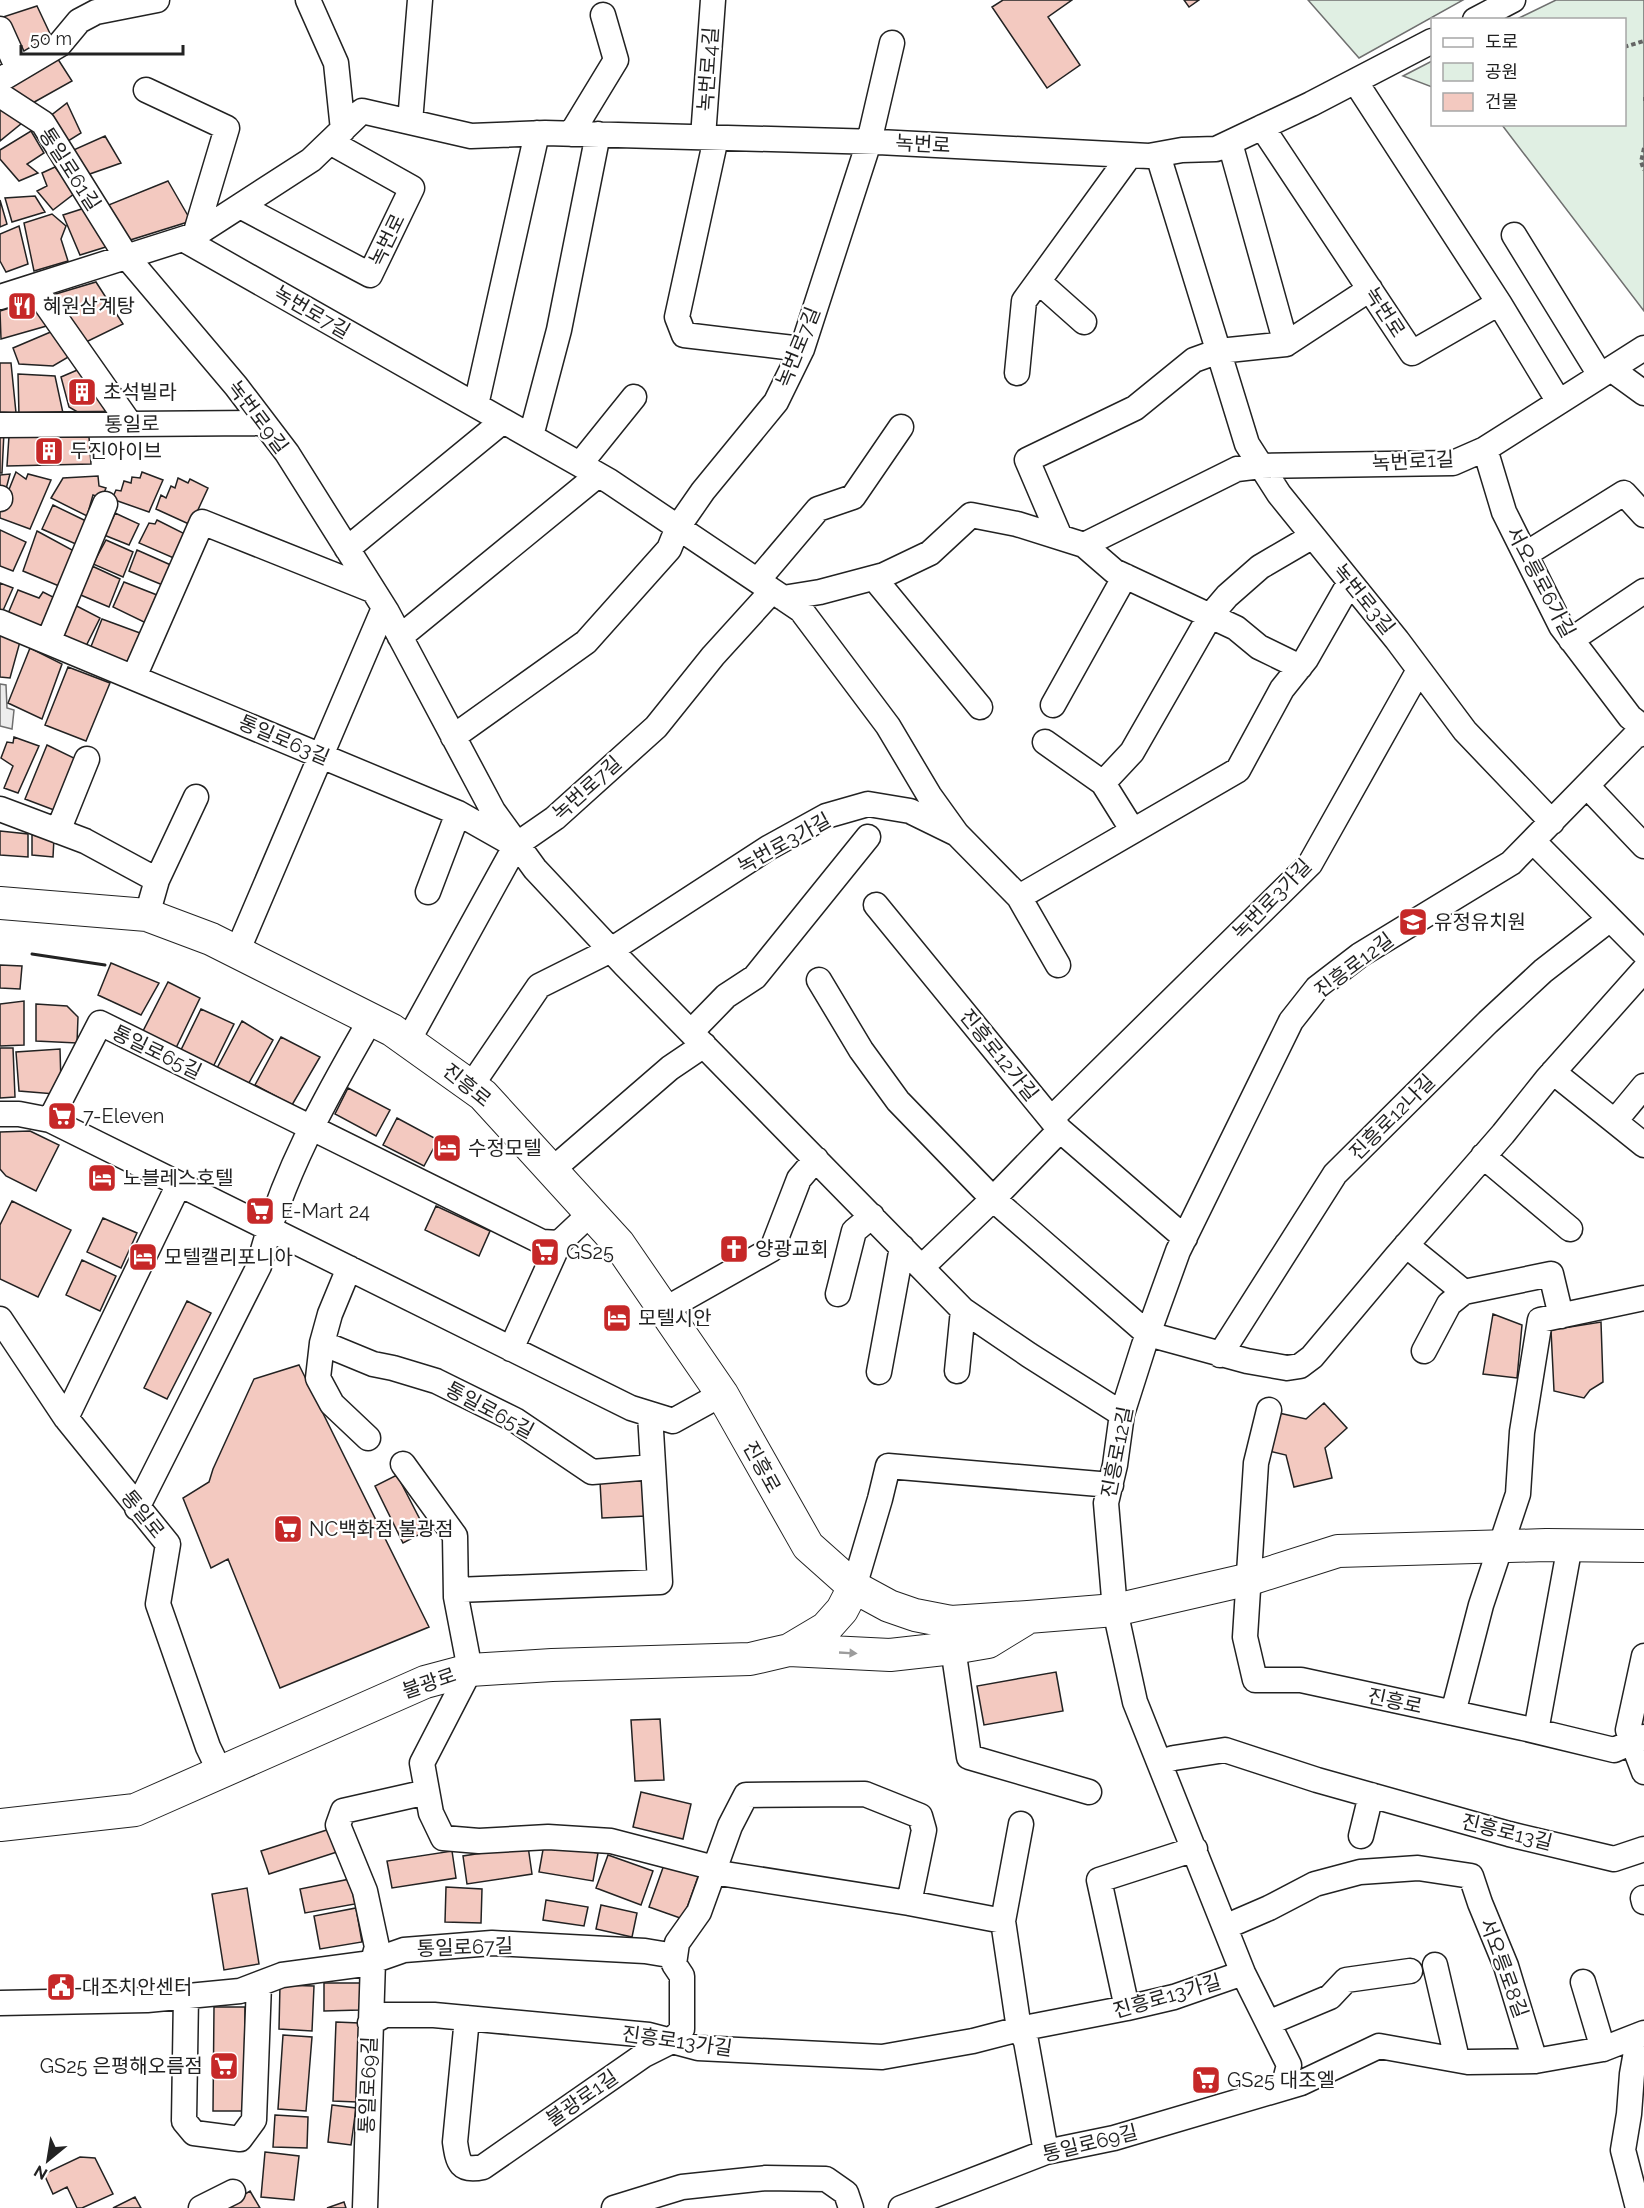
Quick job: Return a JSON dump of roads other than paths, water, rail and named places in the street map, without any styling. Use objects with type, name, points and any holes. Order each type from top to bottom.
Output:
[{"type":"main road","name":"진흥로","points":[[0,903],[147,915],[211,939],[392,1029],[483,1095],[620,1244],[722,1394],[808,1546],[854,1587],[890,1606],[915,1615],[951,1622],[1028,1617],[1115,1610],[1250,1580],[1338,1551],[1570,1545],[1644,1546]]},
{"type":"main road","points":[[0,921],[116,926],[147,915]]},
{"type":"main road","name":"불광로","points":[[0,1825],[135,1810],[425,1682],[470,1670],[750,1659],[789,1650],[826,1628],[842,1610],[854,1587]]},
{"type":"main road","points":[[789,1650],[890,1655],[952,1648],[988,1642],[1028,1617]]},
{"type":"street","points":[[0,29],[9,74],[59,45],[79,21],[85,8],[96,12],[157,0]]},
{"type":"street","points":[[308,0],[336,63],[336,136]]},
{"type":"street","points":[[410,122],[420,0]]},
{"type":"street","name":"녹번로4길","points":[[710,137],[713,0]]},
{"type":"street","points":[[1479,18],[1514,0]]},
{"type":"street","points":[[571,134],[616,60],[603,15]]},
{"type":"street","name":"녹번로","points":[[0,297],[189,237],[311,160],[362,111],[471,136],[537,133],[710,137],[1158,155],[1182,150],[1216,149],[1431,42]]},
{"type":"street","name":"녹번로7길","points":[[453,737],[586,642],[669,549],[678,527],[716,474],[776,402],[802,349],[869,142],[892,43]]},
{"type":"street","points":[[1355,81],[1499,303],[1559,402]]},
{"type":"street","points":[[146,90],[227,128],[189,237]]},
{"type":"street","name":"통일로61길","points":[[0,95],[43,123],[126,256]]},
{"type":"street","name":"녹번로","points":[[1262,127],[1412,353],[1499,303]]},
{"type":"street","points":[[476,405],[537,133]]},
{"type":"street","points":[[531,436],[560,330],[598,134]]},
{"type":"street","name":"녹번로","points":[[240,206],[370,275],[412,188],[336,136]]},
{"type":"street","points":[[710,137],[677,317],[684,335],[802,349]]},
{"type":"street","points":[[1230,143],[1286,344]]},
{"type":"street","points":[[1017,372],[1024,302],[1131,155]]},
{"type":"street","name":"녹번로3길","points":[[1158,155],[1247,444],[1279,494],[1465,731],[1552,822]]},
{"type":"street","points":[[1514,235],[1605,372],[1644,393]]},
{"type":"street","name":"녹번로7길","points":[[189,237],[589,469],[801,610],[888,726],[929,795],[957,834]]},
{"type":"street","name":"녹번로9길","points":[[126,256],[236,386],[287,453],[378,599],[493,811],[516,845]]},
{"type":"street","points":[[1039,282],[1084,322]]},
{"type":"street","points":[[34,287],[130,424]]},
{"type":"street","points":[[1060,537],[1027,460],[1135,408],[1194,360],[1219,351],[1286,344],[1370,289]]},
{"type":"street","name":"녹번로1길","points":[[1261,466],[1454,463],[1485,450],[1644,348]]},
{"type":"street","points":[[400,637],[589,469],[634,397]]},
{"type":"street","points":[[347,549],[503,421]]},
{"type":"street","name":"통일로","points":[[0,425],[263,423]]},
{"type":"street","name":"녹번로7길","points":[[516,845],[555,818],[656,727],[713,656],[771,590],[818,509],[852,497],[901,427]]},
{"type":"street","name":"서오릉로6가길","points":[[1485,450],[1504,512],[1561,626],[1630,717],[1644,730]]},
{"type":"street","points":[[1084,545],[1237,470],[1261,466]]},
{"type":"street","points":[[1526,554],[1624,493],[1644,515]]},
{"type":"street","points":[[48,642],[105,504]]},
{"type":"street","points":[[771,590],[820,592],[874,578],[930,553],[971,514],[1017,524],[1084,545],[1114,571],[1236,628],[1259,647],[1300,667]]},
{"type":"street","points":[[134,677],[202,522],[378,599],[322,756],[237,952]]},
{"type":"street","points":[[1103,783],[1132,752],[1210,616],[1227,596],[1260,567],[1313,536]]},
{"type":"street","points":[[1053,705],[1125,576]]},
{"type":"street","points":[[874,578],[980,707]]},
{"type":"street","points":[[1019,897],[1238,770],[1282,689],[1300,667],[1350,582]]},
{"type":"street","points":[[1571,640],[1644,591]]},
{"type":"street","name":"통일로63길","points":[[0,622],[458,813],[516,845]]},
{"type":"street","name":"녹번로3가길","points":[[1056,1124],[1129,1041],[1310,864],[1419,670]]},
{"type":"street","name":"진흥로12길","points":[[1115,1610],[1107,1503],[1122,1414],[1148,1334],[1185,1238],[1291,1021],[1317,988],[1360,955],[1511,863],[1635,736],[1644,730]]},
{"type":"street","points":[[1045,742],[1103,783],[1133,831]]},
{"type":"street","points":[[58,831],[87,759]]},
{"type":"street","points":[[1587,786],[1644,846]]},
{"type":"street","points":[[147,915],[157,880],[196,797]]},
{"type":"street","name":"녹번로3가길","points":[[471,1086],[539,986],[611,950],[768,848],[826,816],[868,804],[910,811],[957,834],[1019,897],[1058,965]]},
{"type":"street","points":[[0,808],[95,847],[157,880]]},
{"type":"street","points":[[428,892],[458,813]]},
{"type":"street","points":[[552,1170],[669,1068],[698,1038],[726,996],[755,977],[868,837]]},
{"type":"street","points":[[1533,841],[1644,953]]},
{"type":"street","points":[[408,1041],[516,845],[535,869],[611,950],[963,1310],[1122,1414]]},
{"type":"street","name":"진흥로12가길","points":[[876,906],[1056,1124]]},
{"type":"street","name":"진흥로12나길","points":[[1220,1354],[1335,1174],[1488,1022],[1543,971],[1610,919]]},
{"type":"street","points":[[819,980],[861,1050],[898,1101],[993,1199],[1148,1334],[1220,1354],[1287,1368],[1300,1366],[1312,1358],[1553,1072],[1644,970]]},
{"type":"street","points":[[137,1508],[259,1266],[268,1228],[311,1128],[371,1019]]},
{"type":"street","name":"통일로65길","points":[[50,1120],[100,1023],[542,1242],[559,1243]]},
{"type":"street","points":[[1553,1072],[1644,1144]]},
{"type":"street","points":[[1615,1121],[1644,1086]]},
{"type":"street","points":[[0,1114],[19,1114],[50,1120],[631,1408],[673,1421],[722,1394]]},
{"type":"street","points":[[922,1267],[993,1199],[1056,1124],[1185,1238]]},
{"type":"street","points":[[1483,1156],[1570,1229]]},
{"type":"street","points":[[664,1310],[772,1249],[799,1179],[816,1159]]},
{"type":"street","points":[[66,1418],[179,1184]]},
{"type":"street","points":[[511,1349],[559,1243],[591,1213]]},
{"type":"street","points":[[838,1294],[854,1231],[872,1216]]},
{"type":"street","points":[[1406,1245],[1464,1292]]},
{"type":"street","points":[[879,1372],[902,1247]]},
{"type":"street","points":[[349,1268],[330,1314],[322,1343],[318,1378],[332,1404],[368,1438]]},
{"type":"street","points":[[1424,1351],[1449,1304],[1464,1292],[1551,1274],[1561,1316]]},
{"type":"street","points":[[1453,1713],[1481,1605],[1518,1494],[1522,1432],[1540,1320],[1644,1298]]},
{"type":"street","points":[[957,1371],[963,1310]]},
{"type":"street","name":"통일로","points":[[0,1318],[66,1418],[168,1544],[158,1604],[208,1747],[220,1772]]},
{"type":"street","name":"통일로65길","points":[[322,1343],[373,1364],[436,1381],[515,1420],[592,1472],[653,1467]]},
{"type":"street","points":[[1250,1580],[1256,1463],[1269,1410]]},
{"type":"street","points":[[456,1590],[660,1582],[650,1414]]},
{"type":"street","points":[[403,1464],[455,1536],[456,1590],[470,1670],[422,1763],[430,1813],[443,1838],[479,1841],[548,1837],[611,1841],[706,1866],[719,1873],[909,1903],[1003,1921]]},
{"type":"street","points":[[854,1587],[888,1466],[1111,1485]]},
{"type":"street","points":[[1536,1731],[1570,1545]]},
{"type":"street","name":"진흥로","points":[[1250,1580],[1245,1637],[1255,1680],[1301,1680],[1614,1750],[1638,1740]]},
{"type":"street","points":[[1115,1610],[1135,1702],[1243,1973],[1289,2064],[1283,2088],[1301,2083],[1379,2046],[1468,2062],[1535,2061],[1603,2049],[1641,2034]]},
{"type":"street","points":[[952,1648],[969,1757],[1089,1792]]},
{"type":"street","points":[[1644,1656],[1628,1730],[1638,1740],[1644,1772]]},
{"type":"street","name":"진흥로13길","points":[[1160,1762],[1225,1750],[1371,1796],[1509,1834],[1614,1859],[1644,1849]]},
{"type":"street","points":[[373,1961],[377,1947],[364,1891],[338,1825],[344,1811],[427,1792]]},
{"type":"street","points":[[672,2041],[682,2029],[682,1976],[675,1964],[677,1943],[699,1912],[730,1826],[746,1795],[865,1794],[920,1816],[924,1830],[909,1903]]},
{"type":"street","points":[[1361,1836],[1371,1796]]},
{"type":"street","points":[[1022,1824],[1003,1921],[1019,2029],[1026,2041],[1047,2152]]},
{"type":"street","points":[[1127,2008],[1099,1880],[1195,1849]]},
{"type":"street","name":"서오릉로8길","points":[[1225,1927],[1269,1908],[1315,1884],[1360,1872],[1418,1868],[1471,1876],[1506,1965],[1535,2061]]},
{"type":"street","name":"통일로67길","points":[[0,2003],[147,2000],[240,1991],[282,1975],[364,1964],[404,1950],[492,1943],[645,1951],[675,1956]]},
{"type":"street","name":"통일로69길","points":[[365,2208],[373,1961]]},
{"type":"street","points":[[1434,1965],[1457,2060]]},
{"type":"street","points":[[1268,2023],[1330,1997],[1346,1980],[1410,1971]]},
{"type":"street","name":"진흥로13가길","points":[[370,2022],[385,2015],[434,2015],[649,2035],[698,2048],[882,2057],[973,2041],[1019,2029],[1127,2008],[1174,1997],[1243,1973]]},
{"type":"street","points":[[1583,1982],[1603,2049]]},
{"type":"street","points":[[186,1996],[184,2121],[194,2133],[240,2139],[254,2120],[259,1984]]},
{"type":"street","name":"불광로1길","points":[[467,2018],[455,2142],[457,2157],[462,2166],[470,2170],[483,2167],[644,2055],[672,2041]]},
{"type":"street","points":[[1638,2208],[1623,2151],[1632,2074],[1641,2034]]},
{"type":"street","name":"통일로69길","points":[[901,2208],[1047,2152],[1114,2138],[1283,2088]]},
{"type":"street","points":[[614,2208],[682,2187],[766,2178],[826,2179],[846,2193],[851,2208]]},
{"type":"street","points":[[201,2208],[233,2192]]},
{"type":"place","name":"혜원삼계탕","points":[[22,306]]},
{"type":"place","name":"초석빌라","points":[[82,392]]},
{"type":"place","name":"두진아이브","points":[[49,451]]},
{"type":"place","name":"유정유치원","points":[[1413,922]]},
{"type":"place","name":"7-Eleven","points":[[62,1116]]},
{"type":"place","name":"수정모텔","points":[[447,1148]]},
{"type":"place","name":"노블레스호텔","points":[[102,1178]]},
{"type":"place","name":"E-Mart 24","points":[[260,1211]]},
{"type":"place","name":"양광교회","points":[[734,1249]]},
{"type":"place","name":"GS25","points":[[545,1252]]},
{"type":"place","name":"모텔캘리포니아","points":[[143,1257]]},
{"type":"place","name":"모텔시안","points":[[617,1318]]},
{"type":"place","name":"NC백화점 불광점","points":[[288,1529]]},
{"type":"place","name":"대조치안센터","points":[[61,1987]]},
{"type":"place","name":"GS25 은평해오름점","points":[[224,2066]]},
{"type":"place","name":"GS25 대조엘","points":[[1206,2080]]}]
